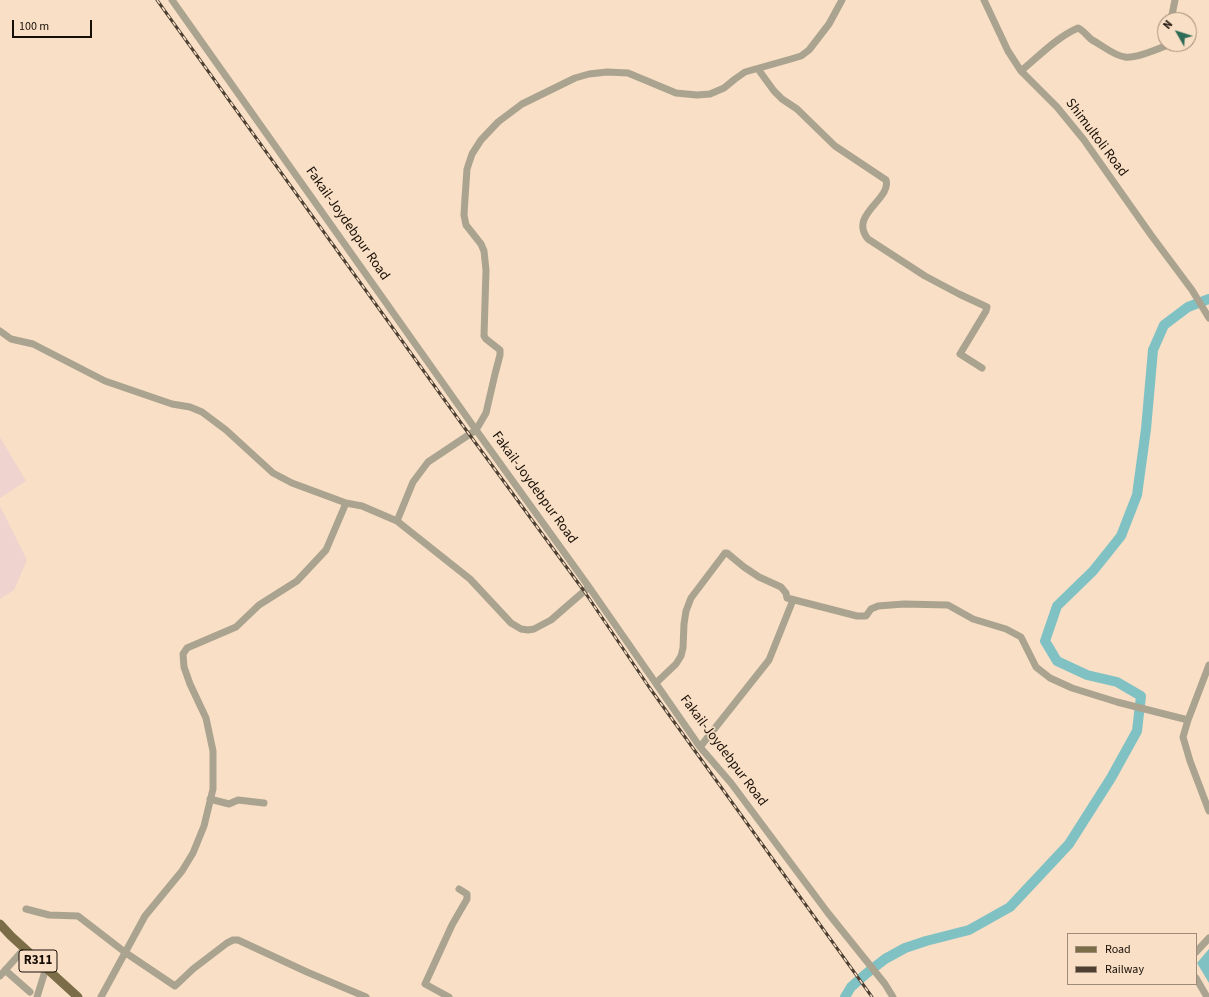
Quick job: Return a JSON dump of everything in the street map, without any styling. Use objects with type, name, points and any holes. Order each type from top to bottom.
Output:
[{"type":"main road","name":"R311","points":[[0,924],[24,949],[78,997]]},
{"type":"street","name":"Fakail-Joydebpur Road","points":[[172,0],[589,587],[700,747],[731,783],[828,913],[885,984],[893,997]]},
{"type":"street","points":[[397,521],[412,482],[428,462],[476,430],[486,413],[494,374],[500,355],[500,350],[484,336],[486,270],[484,251],[481,244],[466,225],[464,215],[467,170],[472,154],[481,140],[498,122],[522,104],[575,78],[589,74],[628,73],[676,93],[698,95],[710,94],[724,88],[745,72],[801,56],[809,50],[828,24],[842,0]]},
{"type":"street","name":"Shimultoli Road","points":[[984,0],[1008,51],[1021,71],[1057,107],[1084,140],[1192,290],[1209,318]]},
{"type":"street","points":[[1173,12],[1175,0]]},
{"type":"street","points":[[1021,71],[1064,36],[1078,28],[1087,36],[1125,57],[1134,57],[1157,49]]},
{"type":"street","points":[[758,69],[774,90],[782,98],[798,109],[835,146],[886,180],[886,190],[867,214],[862,226],[863,233],[868,239],[925,276],[973,301],[987,306],[986,311],[960,354],[982,368]]},
{"type":"street","points":[[0,331],[7,337],[33,344],[105,381],[172,404],[202,412],[226,430],[272,473],[346,503],[362,506],[397,521],[470,579],[510,623],[521,629],[528,630],[551,620],[589,587]]},
{"type":"street","points":[[101,997],[145,916],[182,871],[193,853],[204,826],[213,789],[213,751],[206,718],[190,684],[184,667],[184,651],[187,648],[236,627],[260,605],[297,581],[326,550],[346,503]]},
{"type":"street","points":[[656,683],[676,664],[681,656],[686,611],[691,598],[725,553],[727,553],[759,577],[781,587],[786,593],[787,598],[857,616],[866,616],[871,609],[878,606],[904,604],[948,605],[973,619],[1006,629],[1020,637],[1036,667],[1050,678],[1072,688],[1117,702],[1188,720]]},
{"type":"street","points":[[700,747],[769,660],[793,600]]},
{"type":"street","points":[[1209,665],[1183,737],[1183,742],[1209,811]]},
{"type":"street","points":[[210,799],[229,804],[238,800],[264,803]]},
{"type":"street","points":[[450,997],[425,984],[452,924],[467,899],[467,894],[459,889]]},
{"type":"street","points":[[26,909],[49,915],[78,916],[126,953],[175,986],[193,969],[227,943],[232,940],[238,940],[366,997]]},
{"type":"street","points":[[1197,951],[1209,938]]},
{"type":"street","points":[[0,976],[24,949]]},
{"type":"street","points":[[37,997],[46,968]]},
{"type":"street","points":[[5,970],[30,992]]},
{"type":"street","points":[[1197,980],[1207,997]]},
{"type":"shaded area","points":[[0,437],[26,481],[0,498]]},
{"type":"shaded area","points":[[0,506],[27,560],[14,590],[0,599]]},
{"type":"water","points":[[1209,949],[1209,983],[1197,963]]},
{"type":"waterway","points":[[845,997],[851,987],[867,973],[885,959],[905,948],[969,930],[1010,907],[1069,844],[1111,778],[1137,731],[1141,696],[1117,682],[1087,675],[1057,661],[1045,641],[1057,606],[1093,571],[1121,536],[1137,495],[1146,429],[1153,350],[1164,325],[1188,307],[1209,299]]},
{"type":"railway","points":[[157,0],[469,434],[584,591],[649,687],[872,997]]}]
